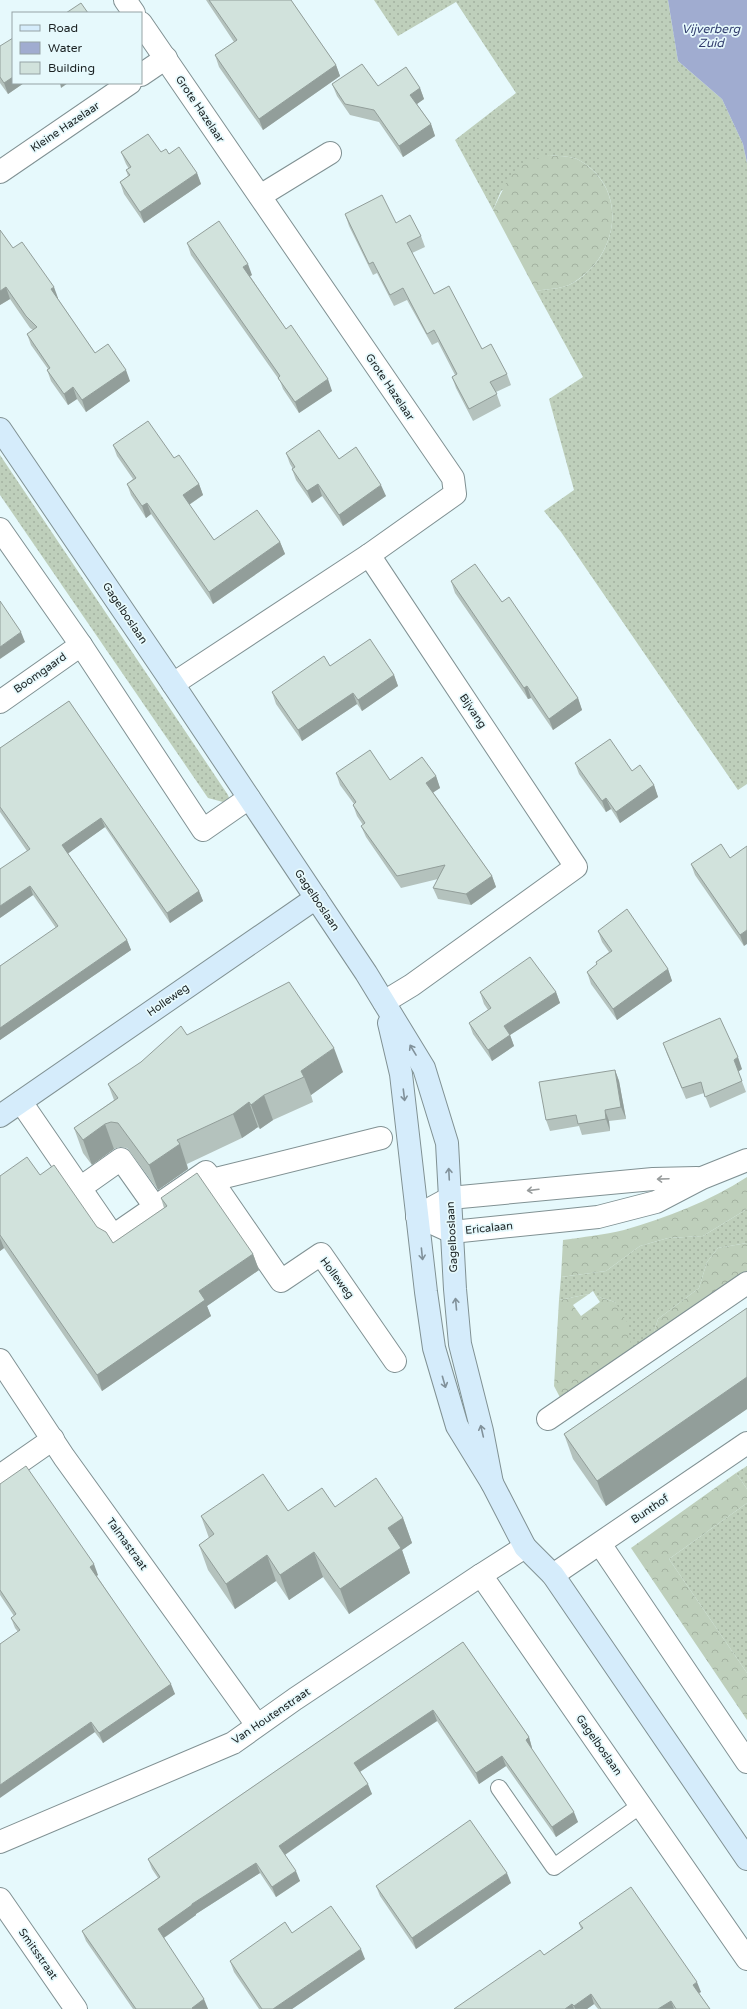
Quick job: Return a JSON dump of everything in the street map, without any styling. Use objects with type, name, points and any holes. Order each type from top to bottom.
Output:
[{"type":"street","points":[[125,0],[133,12]]},
{"type":"street","name":"Grote Hazelaar","points":[[142,24],[453,478],[455,494],[369,555]]},
{"type":"street","points":[[142,74],[166,58]]},
{"type":"street","name":"Kleine Hazelaar","points":[[0,172],[129,84]]},
{"type":"street","points":[[260,196],[330,153]]},
{"type":"street","name":"Gagelboslaan","points":[[0,429],[316,898],[384,1002],[424,1068],[447,1143],[460,1344],[482,1431],[492,1483]]},
{"type":"street","points":[[0,529],[81,645],[204,830],[249,798]]},
{"type":"street","points":[[173,684],[369,555]]},
{"type":"street","name":"Bijvang","points":[[369,555],[576,867],[412,985],[384,1002]]},
{"type":"street","name":"Boomgaard","points":[[0,702],[81,645]]},
{"type":"street","name":"Holleweg","points":[[0,1116],[316,898]]},
{"type":"street","name":"Gagelboslaan","points":[[384,1002],[401,1074],[434,1348],[457,1426],[492,1483],[525,1547],[553,1575],[747,1859]]},
{"type":"street","points":[[21,1102],[113,1236],[206,1172],[212,1180],[381,1138]]},
{"type":"street","points":[[80,1188],[122,1159],[155,1207]]},
{"type":"street","name":"Ericalaan","points":[[417,1216],[452,1232],[598,1217],[656,1202],[702,1178],[747,1160]]},
{"type":"street","name":"Ericalaan","points":[[417,1216],[450,1198],[645,1180],[702,1178]]},
{"type":"street","name":"Holleweg","points":[[212,1180],[281,1281],[321,1254],[395,1361]]},
{"type":"street","points":[[548,1419],[747,1283]]},
{"type":"street","name":"Talmastraat","points":[[0,1360],[53,1439],[257,1725]]},
{"type":"street","points":[[0,1476],[53,1439]]},
{"type":"street","name":"Bunthof","points":[[553,1575],[747,1444]]},
{"type":"street","points":[[600,1544],[747,1762]]},
{"type":"street","points":[[480,1575],[525,1547]]},
{"type":"street","name":"Gagelboslaan","points":[[480,1575],[747,1959]]},
{"type":"street","name":"Van Houtenstraat","points":[[0,1842],[233,1743],[257,1725],[480,1575]]},
{"type":"street","name":"Smitsstraat","points":[[0,1899],[76,2009]]},
{"type":"lane","points":[[499,1788],[554,1867],[641,1805]]},
{"type":"green space","points":[[374,0],[668,0],[678,61],[722,99],[743,144],[747,163],[747,784],[738,790],[561,532],[544,511],[574,490],[549,399],[583,377],[536,291],[569,285],[586,274],[599,259],[608,242],[612,223],[611,205],[606,187],[594,171],[577,159],[549,155],[501,191],[493,210],[455,140],[516,93],[456,2],[398,36]]},
{"type":"green space","points":[[549,155],[577,159],[594,172],[606,187],[611,205],[612,223],[608,241],[599,258],[586,273],[569,285],[536,291],[493,210],[509,177],[527,161]]},
{"type":"green space","points":[[0,455],[228,795],[229,798],[223,802],[208,798],[0,495]]},
{"type":"green space","points":[[747,1177],[747,1209],[703,1236],[668,1238],[640,1246],[606,1271],[561,1277],[563,1240],[616,1232],[656,1220],[718,1194]]},
{"type":"green space","points":[[747,1209],[747,1243],[718,1248],[707,1262],[699,1288],[658,1319],[650,1345],[633,1357],[615,1302],[596,1296],[593,1291],[589,1294],[559,1300],[561,1277],[606,1271],[640,1246],[668,1238],[703,1236]]},
{"type":"green space","points":[[747,1243],[747,1278],[650,1345],[658,1319],[699,1288],[707,1262],[718,1248]]},
{"type":"green space","points":[[589,1294],[573,1305],[581,1316],[600,1302],[596,1296],[615,1302],[627,1322],[633,1357],[564,1405],[554,1386],[559,1300]]},
{"type":"green space","points":[[747,1466],[747,1489],[736,1473]]},
{"type":"green space","points":[[736,1473],[747,1489],[747,1503],[669,1559],[747,1673],[747,1720],[631,1548]]},
{"type":"green space","points":[[747,1503],[747,1673],[669,1559]]},
{"type":"water","name":"Vijverberg Zuid","points":[[668,0],[747,0],[747,163],[743,144],[722,99],[678,61]]},
{"type":"building","points":[[209,0],[291,0],[336,65],[259,119],[215,55],[237,40]]},
{"type":"building","points":[[81,3],[87,12],[68,12]]},
{"type":"building","points":[[12,39],[12,78],[4,83],[0,77],[0,46]]},
{"type":"building","points":[[362,64],[378,86],[406,67],[420,88],[410,95],[431,124],[399,146],[374,110],[345,104],[332,84]]},
{"type":"building","points":[[148,134],[161,152],[166,149],[169,154],[179,147],[197,173],[140,212],[120,182],[130,175],[126,170],[131,167],[121,152]]},
{"type":"building","points":[[382,195],[396,223],[410,215],[421,236],[407,243],[434,294],[449,286],[482,349],[491,344],[507,374],[490,382],[497,394],[469,409],[452,377],[457,374],[434,330],[427,334],[403,288],[390,295],[373,262],[369,264],[345,214]]},
{"type":"building","points":[[219,221],[248,264],[243,267],[286,329],[291,325],[328,379],[295,402],[278,378],[280,376],[187,243]]},
{"type":"building","points":[[0,230],[13,248],[22,242],[54,287],[51,289],[95,353],[108,344],[126,370],[82,400],[73,387],[64,394],[47,370],[50,368],[27,334],[37,327],[26,316],[6,287],[0,291]]},
{"type":"building","points":[[148,421],[174,458],[179,455],[199,484],[183,495],[214,540],[257,510],[280,542],[209,592],[147,503],[142,506],[127,484],[136,478],[113,445]]},
{"type":"building","points":[[319,430],[339,459],[356,447],[381,485],[339,515],[318,484],[307,491],[292,469],[295,467],[286,453]]},
{"type":"building","points":[[475,564],[502,602],[509,597],[578,698],[549,719],[527,686],[524,688],[451,581]]},
{"type":"building","points":[[0,601],[21,632],[0,647]]},
{"type":"building","points":[[370,639],[394,675],[358,700],[353,693],[298,730],[272,692],[324,656],[330,666]]},
{"type":"building","points":[[69,701],[199,891],[167,913],[101,818],[62,845],[127,940],[0,1028],[0,966],[58,926],[30,886],[0,906],[0,869],[30,849],[0,807],[0,748]]},
{"type":"building","points":[[610,739],[632,771],[640,765],[654,785],[616,812],[606,798],[602,801],[575,763]]},
{"type":"building","points":[[370,750],[390,780],[422,757],[436,776],[426,783],[492,876],[466,894],[433,888],[445,865],[397,876],[361,826],[365,823],[353,805],[356,802],[336,773]]},
{"type":"building","points":[[721,844],[730,858],[747,846],[747,930],[740,935],[691,864]]},
{"type":"building","points":[[627,909],[668,969],[613,1009],[587,972],[597,964],[596,962],[612,951],[598,931]]},
{"type":"building","points":[[530,957],[556,992],[504,1026],[510,1035],[488,1050],[469,1023],[491,1008],[480,992]]},
{"type":"building","points":[[289,982],[334,1048],[301,1071],[304,1077],[264,1095],[251,1105],[249,1102],[233,1114],[177,1140],[180,1144],[149,1165],[118,1123],[111,1122],[105,1124],[83,1140],[74,1128],[118,1098],[108,1084],[141,1062],[181,1026],[187,1035]]},
{"type":"building","points":[[720,1018],[738,1057],[734,1060],[742,1081],[705,1097],[701,1082],[682,1088],[663,1043]]},
{"type":"building","points":[[615,1070],[621,1107],[605,1110],[606,1119],[578,1124],[576,1115],[546,1120],[539,1082]]},
{"type":"building","points":[[27,1157],[40,1175],[54,1165],[97,1227],[106,1232],[113,1243],[167,1206],[161,1198],[197,1173],[253,1254],[199,1291],[205,1300],[97,1375],[0,1235],[0,1176]]},
{"type":"building","points":[[747,1308],[747,1377],[597,1481],[564,1434]]},
{"type":"building","points":[[26,1466],[94,1564],[90,1567],[171,1684],[99,1733],[91,1722],[0,1785],[0,1644],[20,1630],[11,1618],[16,1614],[0,1590],[0,1484]]},
{"type":"building","points":[[263,1474],[288,1511],[322,1488],[335,1507],[376,1478],[403,1518],[388,1528],[401,1548],[340,1589],[314,1552],[280,1575],[267,1555],[226,1584],[199,1545],[214,1534],[201,1516]]},
{"type":"building","points":[[463,1642],[529,1737],[526,1740],[574,1812],[552,1827],[502,1756],[476,1773],[433,1710],[354,1763],[368,1784],[279,1846],[296,1871],[272,1887],[256,1863],[192,1904],[158,1929],[204,1999],[192,2008],[193,2009],[136,2009],[82,1931],[160,1877],[148,1859]]},
{"type":"building","points":[[470,1820],[507,1873],[412,1938],[376,1886]]},
{"type":"building","points":[[631,1887],[697,1982],[693,1985],[710,2009],[676,2009],[671,2001],[658,2009],[601,2009],[591,1994],[574,2006],[572,2004],[565,2009],[454,2009],[540,1950],[544,1955],[583,1928],[579,1923]]},
{"type":"building","points":[[331,1906],[361,1949],[273,2009],[262,2009],[230,1961],[285,1922],[292,1933]]}]
